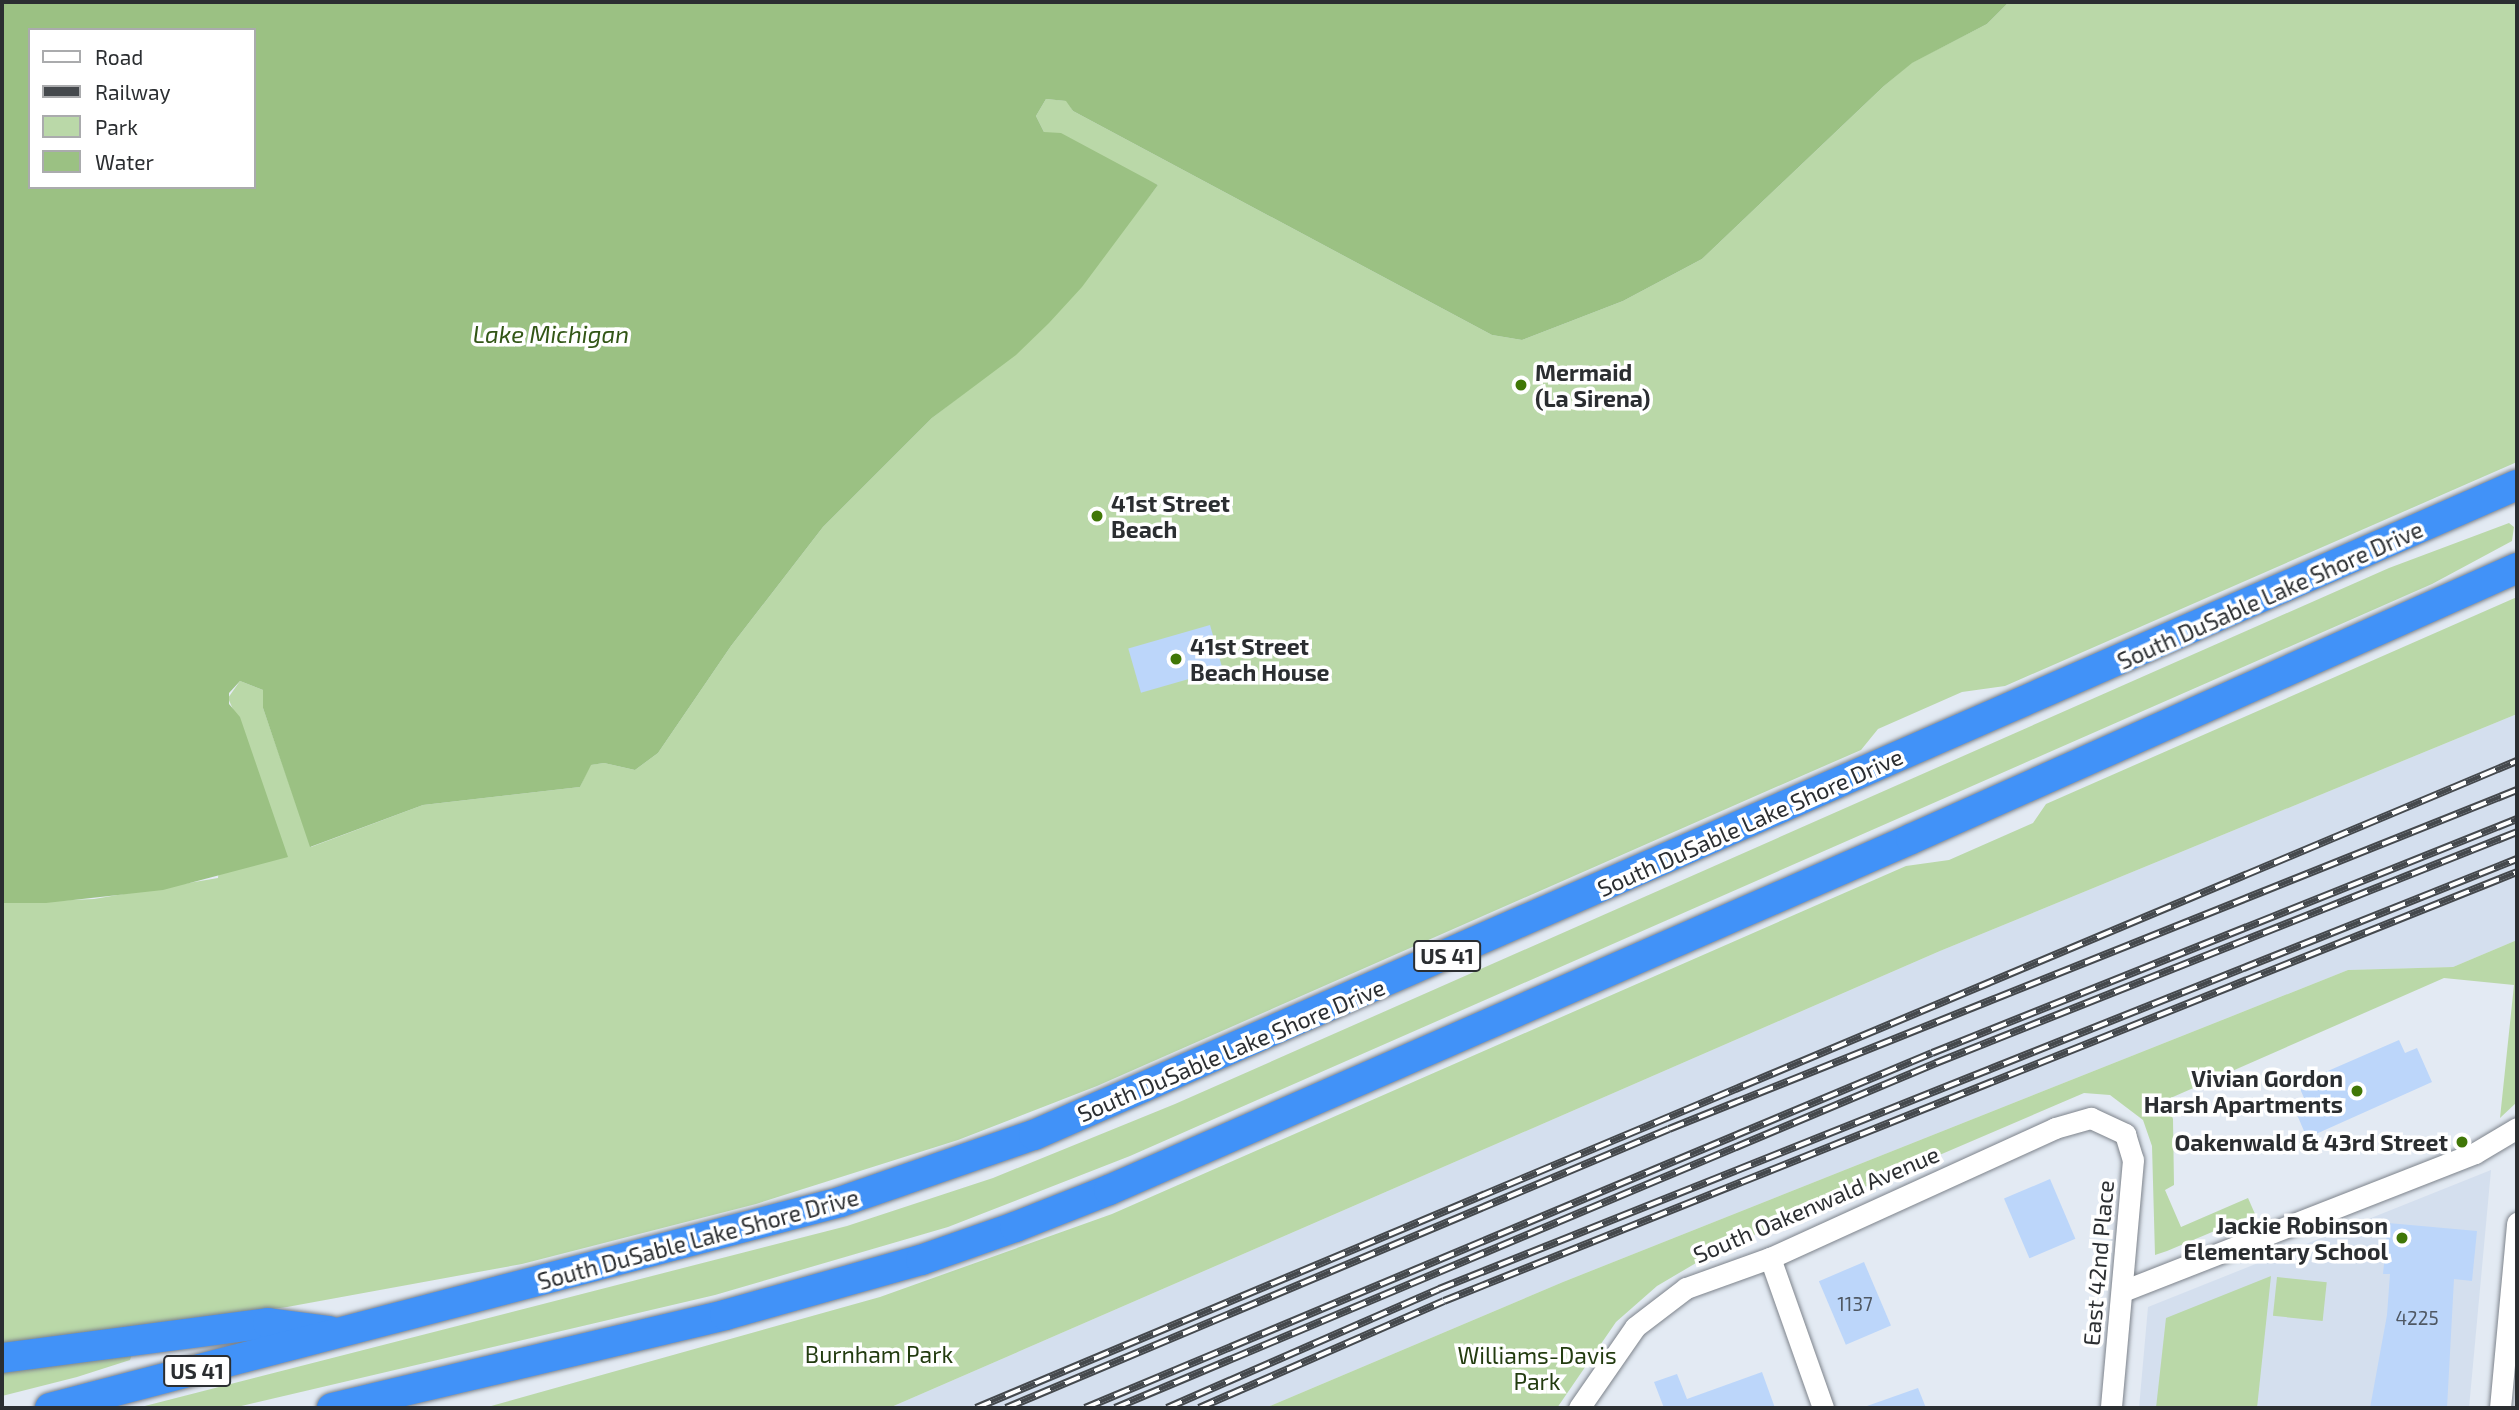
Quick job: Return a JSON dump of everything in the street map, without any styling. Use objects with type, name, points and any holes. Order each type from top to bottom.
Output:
[{"type":"highway","name":"South DuSable Lake Shore Drive","points":[[50,1408],[840,1202],[1034,1135],[2517,485]]},
{"type":"highway","points":[[332,1408],[362,1404],[725,1315],[921,1260],[1027,1222],[1900,844],[2517,568]]},
{"type":"highway","points":[[2,1358],[268,1323],[343,1333]]},
{"type":"street","name":"South Oakenwald Avenue","points":[[1579,1408],[1634,1327],[1686,1288],[1769,1258],[2074,1121],[2091,1118],[2117,1128]]},
{"type":"street","name":"East 42nd Place","points":[[2111,1408],[2133,1160],[2132,1147],[2117,1128]]},
{"type":"street","points":[[2123,1291],[2475,1153],[2517,1128]]},
{"type":"street","points":[[2500,1408],[2517,1223]]},
{"type":"street","points":[[1769,1258],[1823,1408]]},
{"type":"shaded area","points":[[2517,714],[2517,940],[2453,967],[2348,970],[1563,1282],[1265,1408],[889,1408],[1940,951]]},
{"type":"shaded area","name":"Jackie Robinson Elementary School","points":[[2491,1170],[2469,1408],[2139,1408],[2148,1307]]},
{"type":"green space","points":[[2009,2],[2517,2],[2517,462],[2005,686],[1962,692],[1878,729],[1861,750],[1097,1086],[958,1140],[756,1204],[522,1264],[287,1307],[2,1347],[2,903],[94,899],[218,878],[235,714],[228,698],[240,681],[263,690],[263,708],[311,847],[423,805],[580,787],[590,765],[604,763],[635,770],[658,753],[731,646],[823,527],[932,418],[972,387],[1123,230],[1158,185],[1044,132],[1036,116],[1046,99],[1067,101],[1073,111],[1492,335],[1522,340],[1623,301],[1702,259],[1911,63],[1987,24]]},
{"type":"green space","points":[[2509,523],[2514,527],[2512,541],[2432,584],[1130,1156],[948,1227],[715,1295],[233,1408],[137,1408],[847,1226],[993,1178],[1175,1104],[2389,568]]},
{"type":"green space","name":"Burnham Park","points":[[2517,597],[2517,714],[1940,951],[889,1408],[484,1408],[880,1297],[1112,1214],[1906,866],[1949,860],[2033,823],[2046,804]]},
{"type":"green space","name":"Williams-Davis Park","points":[[2517,940],[2517,1102],[2500,1118],[2514,985],[2444,978],[2166,1100],[2173,1119],[2174,1185],[2165,1190],[2181,1227],[2248,1198],[2255,1214],[2167,1251],[2155,1255],[2152,1146],[2143,1120],[2110,1095],[2084,1093],[1713,1253],[1657,1286],[1616,1322],[1557,1408],[1265,1408],[1563,1282],[2348,970],[2453,967]]},
{"type":"green space","points":[[2271,1276],[2257,1408],[2156,1408],[2166,1318]]},
{"type":"green space","points":[[2277,1277],[2327,1282],[2323,1321],[2273,1316]]},
{"type":"green space","points":[[132,1354],[130,1360],[2,1396],[2,1370]]},
{"type":"water","name":"Lake Michigan","points":[[2,2],[2009,2],[1987,24],[1912,63],[1884,86],[1702,259],[1623,301],[1522,340],[1492,335],[1073,111],[1066,101],[1046,99],[1036,116],[1044,132],[1061,133],[1158,185],[1082,287],[1049,323],[1016,355],[932,418],[823,527],[731,646],[658,753],[635,770],[604,763],[591,765],[580,787],[423,805],[310,847],[263,708],[263,690],[240,681],[229,693],[229,704],[240,717],[288,857],[163,890],[46,903],[2,903]]},
{"type":"building","name":"41st Street Beach House","points":[[1210,625],[1223,669],[1141,693],[1128,648]]},
{"type":"building","name":"Vivian Gordon Harsh Apartments","points":[[2399,1040],[2405,1053],[2417,1048],[2432,1082],[2307,1138],[2292,1103],[2304,1098],[2298,1084]]},
{"type":"building","points":[[2050,1179],[2075,1239],[2029,1258],[2004,1199]]},
{"type":"building","points":[[2388,1223],[2477,1231],[2472,1281],[2454,1279],[2447,1408],[2370,1408],[2387,1315],[2390,1274],[2383,1274]]},
{"type":"building","points":[[1864,1262],[1891,1326],[1846,1345],[1819,1281]]},
{"type":"building","points":[[1762,1372],[1775,1408],[1664,1408],[1654,1382],[1677,1374],[1687,1399]]},
{"type":"building","points":[[1918,1388],[1926,1408],[1867,1406]]},
{"type":"railway","points":[[976,1408],[2517,761]]},
{"type":"railway","points":[[1006,1408],[1669,1129],[2517,790]]},
{"type":"railway","points":[[1085,1408],[1932,1053],[2517,819]]},
{"type":"railway","points":[[1115,1408],[1936,1063],[2517,832]]},
{"type":"railway","points":[[1167,1408],[1439,1289],[2517,859]]},
{"type":"railway","points":[[1199,1408],[1444,1301],[2517,872]]},
{"type":"place","name":"Mermaid (La Sirena)","points":[[1521,385]]},
{"type":"place","name":"41st Street Beach","points":[[1097,516]]},
{"type":"place","name":"41st Street Beach House","points":[[1176,659]]},
{"type":"place","name":"Vivian Gordon Harsh Apartments","points":[[2357,1091]]},
{"type":"place","name":"Oakenwald & 43rd Street","points":[[2462,1142]]},
{"type":"place","name":"Jackie Robinson Elementary School","points":[[2402,1238]]}]
